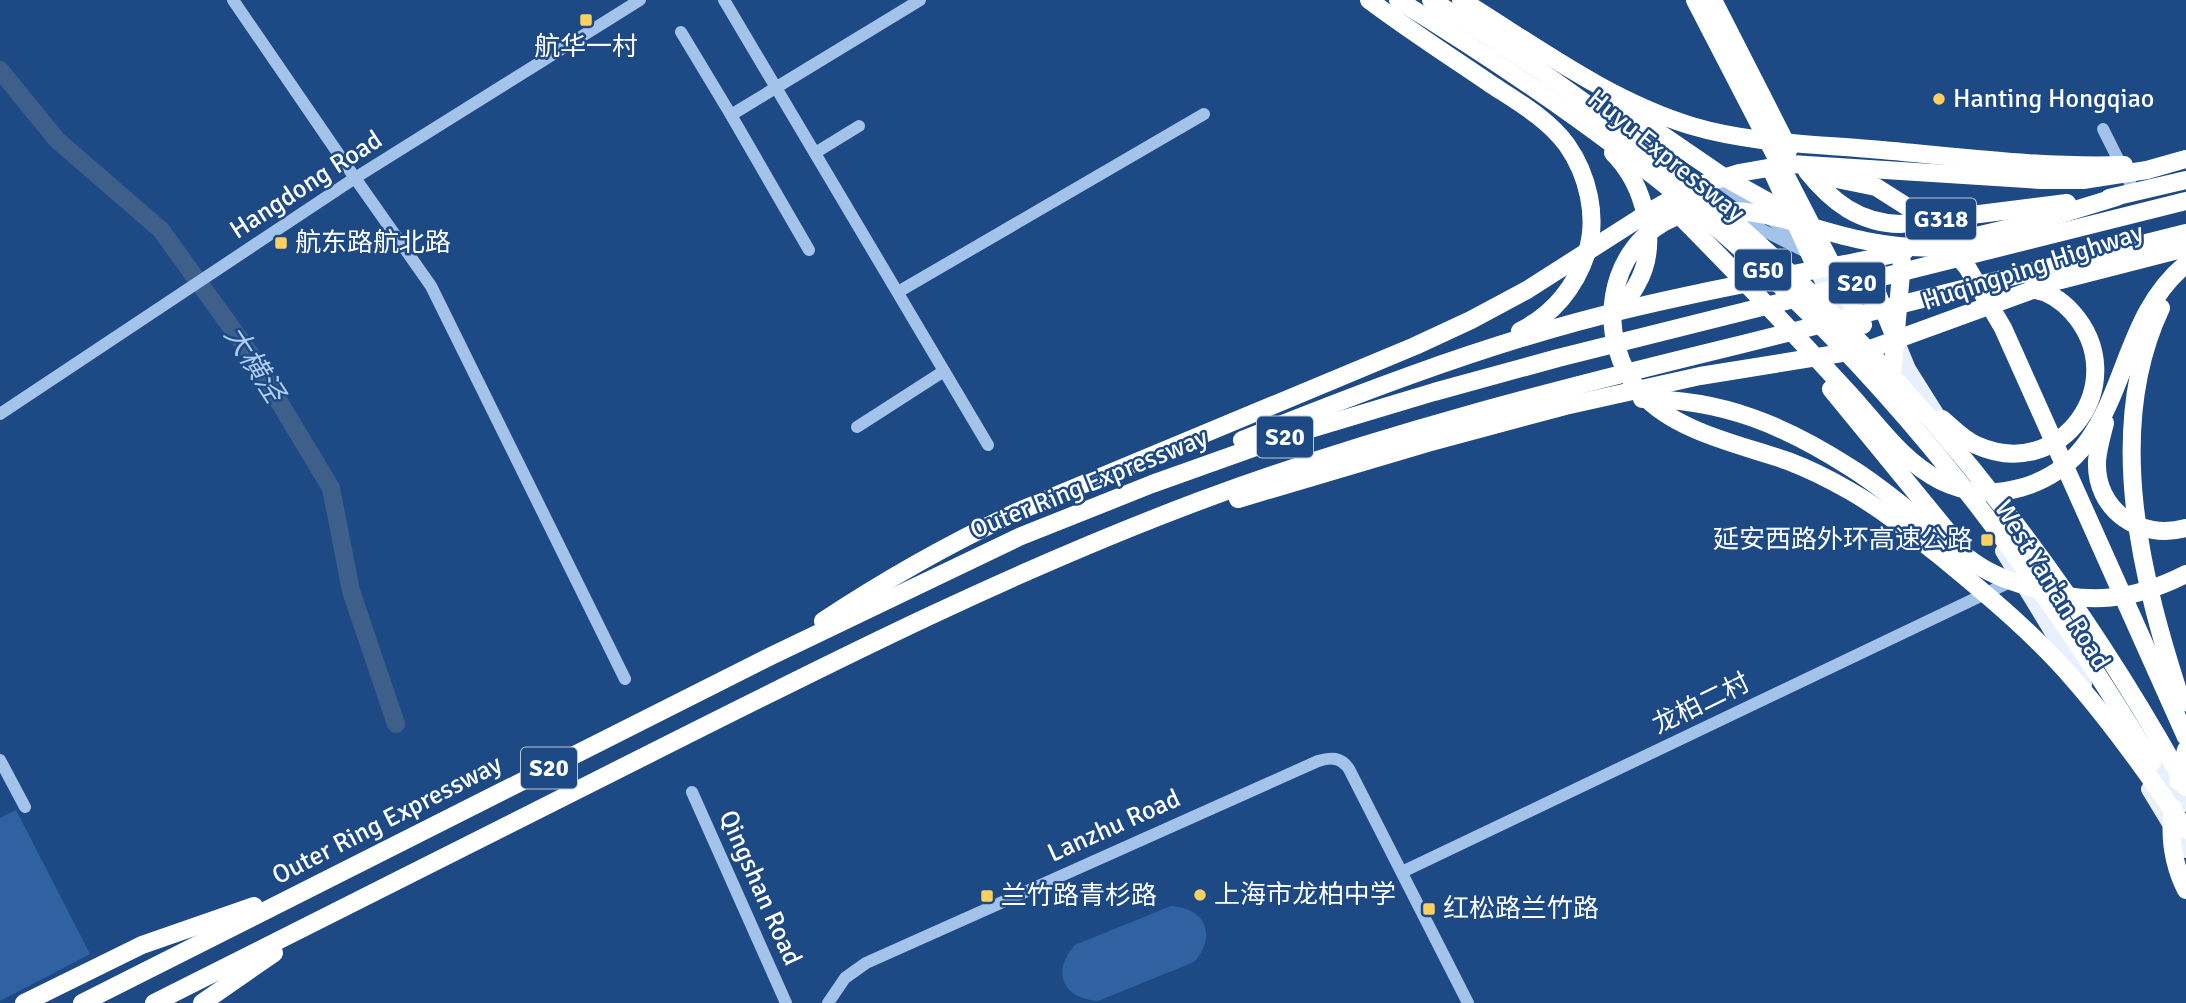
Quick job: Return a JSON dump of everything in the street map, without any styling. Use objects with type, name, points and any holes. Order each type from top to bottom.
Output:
[{"type":"highway","points":[[1019,537],[1161,473],[1503,340],[1535,323],[1555,308],[1571,289],[1590,241],[1592,211],[1578,164],[1567,145],[1532,111],[1369,0]]},
{"type":"highway","points":[[1397,0],[1408,16],[1599,142],[1615,155],[1628,172],[1646,219],[1648,243],[1644,267],[1637,284],[1618,311]]},
{"type":"highway","name":"Huyu Expressway","points":[[1397,0],[1520,77],[1587,124],[1687,203],[1750,258],[1864,370],[2067,609]]},
{"type":"highway","name":"Huyu Expressway","points":[[1431,0],[1530,63],[1656,156],[1709,198],[1818,298],[1938,427],[2005,509],[2067,609]]},
{"type":"highway","points":[[1459,0],[1600,87],[1692,126],[1742,138],[2043,164],[2133,164],[2186,158]]},
{"type":"highway","points":[[1695,0],[1798,198],[1822,219],[1833,244],[1817,259]]},
{"type":"highway","name":"Huqingping Highway","points":[[1713,0],[1805,179],[1839,218],[1863,260],[1896,340]]},
{"type":"highway","points":[[1562,64],[1625,111],[1722,176],[1823,230]]},
{"type":"highway","points":[[1749,104],[1753,130],[1865,349]]},
{"type":"highway","points":[[1587,124],[1734,269],[1906,457],[1943,482],[1969,490],[1997,493],[2029,486],[2052,475],[2087,442],[2140,324],[2157,295],[2186,264]]},
{"type":"highway","name":"Huqingping Highway","points":[[1791,152],[1830,197],[1862,217],[1882,223],[2126,195],[2186,180]]},
{"type":"highway","points":[[771,656],[869,590],[961,538],[1471,320],[1527,290],[1693,187],[1739,173],[1791,164],[2041,180],[2084,180],[2147,170],[2186,158]]},
{"type":"highway","points":[[1739,173],[1791,172],[1833,177],[1876,187],[1909,208],[1938,233],[1967,267],[2003,328],[2186,737]]},
{"type":"highway","points":[[1432,368],[1539,333],[1817,259],[1863,260],[1903,252],[2035,222],[2126,195]]},
{"type":"highway","name":"Outer Ring Expressway","points":[[82,1003],[771,656],[1019,537],[1152,484],[1284,438],[1434,392],[1558,358],[2186,201]]},
{"type":"highway","points":[[2155,208],[1947,247],[1898,246],[1863,241],[1770,214],[1738,209],[1679,215],[1647,236],[1624,265],[1613,298],[1611,324],[1617,353],[1628,376],[1643,396],[1665,415],[1695,429],[1793,463],[1822,476],[1872,505],[1914,534],[1991,598],[2072,677],[2139,761],[2186,830]]},
{"type":"highway","points":[[2141,258],[2186,234]]},
{"type":"highway","name":"S20","points":[[154,1003],[785,685],[1087,545],[1202,500],[1443,420],[2186,234]]},
{"type":"highway","name":"Huqingping Highway","points":[[1565,406],[1700,376],[1865,349],[2057,281],[2186,248]]},
{"type":"highway","points":[[1892,376],[1903,252]]},
{"type":"highway","points":[[1734,269],[1915,494],[1955,540],[1995,574]]},
{"type":"highway","points":[[2186,271],[2164,300],[2151,329],[2143,358],[2133,435],[2132,474],[2135,522],[2146,578],[2186,717]]},
{"type":"highway","points":[[1818,298],[1957,433],[1975,444],[1993,451],[2014,454],[2037,451],[2075,428],[2089,405],[2096,374],[2093,348],[2082,323],[2064,303],[2042,290],[2013,286],[1900,305]]},
{"type":"highway","points":[[2120,373],[2098,454],[2099,481],[2105,497],[2118,513],[2136,527],[2154,532],[2173,532],[2186,528]]},
{"type":"highway","points":[[1087,545],[1334,470],[1565,406],[1632,399],[1666,399],[1731,410],[1789,432],[1854,469],[1980,567],[2038,590],[2084,599],[2107,599],[2148,591],[2186,574]]},
{"type":"highway","points":[[2067,609],[2124,680],[2186,787]]},
{"type":"highway","points":[[2067,609],[2109,689],[2186,822]]},
{"type":"highway","points":[[2186,750],[2170,825],[2172,851],[2186,890]]},
{"type":"highway","points":[[24,1003],[142,944],[273,900],[461,812]]},
{"type":"highway","points":[[202,1003],[256,965],[327,921],[475,841]]},
{"type":"main road","name":"West Yan'an Road","points":[[1896,340],[1908,369],[2186,804]]},
{"type":"main road","name":"West Yan'an Road","points":[[1865,349],[1892,376],[2186,850]]},
{"type":"main road","points":[[1865,349],[1922,425]]},
{"type":"street","points":[[233,0],[431,286],[625,679]]},
{"type":"street","name":"Hangdong Road","points":[[0,414],[355,178],[640,0]]},
{"type":"street","points":[[724,0],[988,445]]},
{"type":"street","points":[[731,115],[920,0]]},
{"type":"street","points":[[1407,0],[1563,98],[1708,201],[1817,259]]},
{"type":"street","points":[[1459,0],[1614,104],[1817,259]]},
{"type":"street","points":[[681,32],[809,250]]},
{"type":"street","points":[[898,292],[1204,114]]},
{"type":"street","points":[[815,153],[859,126]]},
{"type":"street","points":[[2103,129],[2126,195]]},
{"type":"street","points":[[857,427],[944,371]]},
{"type":"street","name":"龙柏二村","points":[[1402,873],[2019,577]]},
{"type":"street","name":"Lanzhu Road","points":[[828,1003],[845,978],[866,963],[1318,761],[1333,758],[1346,765],[1402,873]]},
{"type":"street","points":[[0,760],[25,807]]},
{"type":"street","name":"Qingshan Road","points":[[692,792],[786,1003]]},
{"type":"street","points":[[1402,873],[1468,1003]]},
{"type":"shaded area","points":[[16,810],[90,954],[0,1001],[0,818]]},
{"type":"shaded area","points":[[1171,906],[1193,912],[1204,925],[1205,943],[1194,962],[1098,1001],[1076,995],[1069,989],[1062,974],[1063,964],[1075,945]]},
{"type":"waterway","name":"大横泾","points":[[0,70],[57,140],[161,230],[249,352],[331,488],[351,591],[396,724]]},
{"type":"place","name":"航华一村","points":[[586,20]]},
{"type":"place","name":"Hanting Hongqiao","points":[[1939,99]]},
{"type":"place","name":"航东路航北路","points":[[281,243]]},
{"type":"place","name":"延安西路外环高速公路","points":[[1987,540]]},
{"type":"place","name":"上海市龙柏中学","points":[[1200,895]]},
{"type":"place","name":"兰竹路青杉路","points":[[987,896]]},
{"type":"place","name":"红松路兰竹路","points":[[1429,909]]}]
